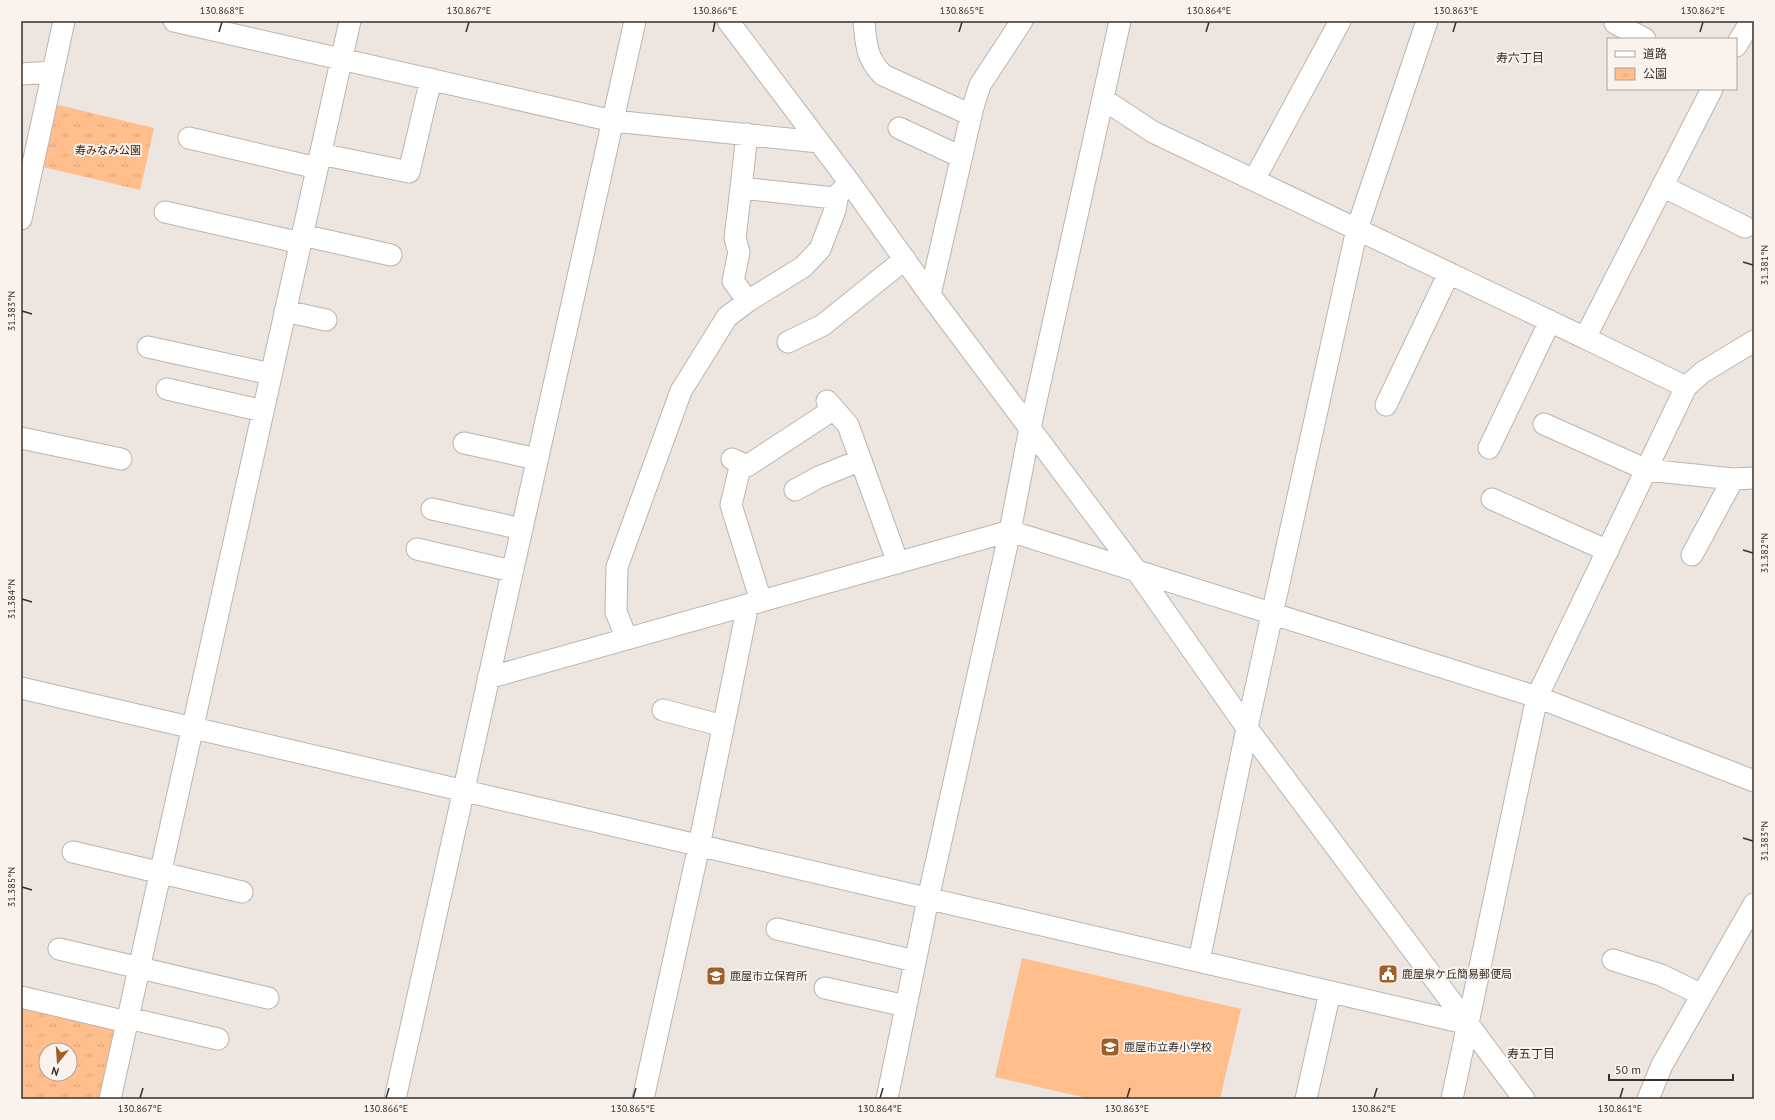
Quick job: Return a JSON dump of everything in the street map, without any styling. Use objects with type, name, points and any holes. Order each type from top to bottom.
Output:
[{"type":"street","points":[[21,219],[64,21]]},
{"type":"street","points":[[174,21],[245,29],[342,59],[613,121],[819,142]]},
{"type":"street","points":[[110,1099],[350,21]]},
{"type":"street","points":[[395,1099],[635,21]]},
{"type":"street","points":[[728,21],[819,142],[844,188],[905,259],[930,295],[1136,570],[1247,728],[1524,1099]]},
{"type":"street","points":[[864,21],[869,54],[873,65],[883,75],[971,115]]},
{"type":"street","points":[[930,295],[971,115],[980,85],[1022,21]]},
{"type":"street","points":[[886,1099],[928,899],[1010,531],[1030,428],[1120,21]]},
{"type":"street","points":[[1254,180],[1340,21]]},
{"type":"street","points":[[1199,961],[1247,728],[1274,615],[1357,229],[1427,21]]},
{"type":"street","points":[[1737,44],[1751,21]]},
{"type":"street","points":[[1615,23],[1643,38]]},
{"type":"street","points":[[21,74],[53,72]]},
{"type":"street","points":[[189,138],[319,161],[410,172],[431,79]]},
{"type":"street","points":[[1585,338],[1711,90]]},
{"type":"street","points":[[1103,99],[1154,132],[1686,386]]},
{"type":"street","points":[[899,128],[961,157]]},
{"type":"street","points":[[747,134],[735,238],[739,252],[733,281],[748,301]]},
{"type":"street","points":[[1662,186],[1745,227]]},
{"type":"street","points":[[741,188],[834,198],[844,188]]},
{"type":"street","points":[[628,639],[616,612],[617,567],[681,391],[727,317],[748,301],[803,267],[820,248],[844,188]]},
{"type":"street","points":[[165,212],[391,255]]},
{"type":"street","points":[[788,342],[823,325],[905,259]]},
{"type":"street","points":[[1386,405],[1449,273]]},
{"type":"street","points":[[285,311],[326,320]]},
{"type":"street","points":[[1489,448],[1550,321]]},
{"type":"street","points":[[1452,1099],[1537,697],[1686,386],[1703,372],[1754,341]]},
{"type":"street","points":[[148,346],[271,374]]},
{"type":"street","points":[[167,389],[263,411]]},
{"type":"street","points":[[642,1099],[699,846],[723,726],[755,603],[732,505],[736,461],[747,466],[831,405],[848,425],[898,563]]},
{"type":"street","points":[[1544,424],[1647,470],[1733,479],[1754,478]]},
{"type":"street","points":[[21,438],[121,459]]},
{"type":"street","points":[[464,443],[537,459]]},
{"type":"street","points":[[795,490],[820,477],[861,460]]},
{"type":"street","points":[[1692,555],[1733,479]]},
{"type":"street","points":[[1492,499],[1608,551]]},
{"type":"street","points":[[432,509],[522,529]]},
{"type":"street","points":[[488,678],[1010,531],[1537,697],[1754,781]]},
{"type":"street","points":[[417,549],[512,571]]},
{"type":"street","points":[[21,688],[1469,1024]]},
{"type":"street","points":[[663,710],[723,726]]},
{"type":"street","points":[[73,852],[242,892]]},
{"type":"street","points":[[1648,1099],[1662,1065],[1754,904]]},
{"type":"street","points":[[777,930],[915,961]]},
{"type":"street","points":[[59,949],[268,998]]},
{"type":"street","points":[[1613,960],[1662,975],[1702,995]]},
{"type":"street","points":[[825,988],[906,1006]]},
{"type":"street","points":[[1306,1099],[1330,992]]},
{"type":"street","points":[[21,997],[218,1039]]},
{"type":"green space","name":"寿みなみ公園","points":[[54,104],[154,128],[140,190],[39,166]]},
{"type":"green space","points":[[1022,958],[1241,1009],[1220,1099],[1091,1099],[995,1077]]},
{"type":"green space","points":[[21,1004],[117,1026],[100,1099],[21,1099]]},
{"type":"place","name":"鹿屋泉ケ丘簡易郵便局","points":[[1388,974]]},
{"type":"place","name":"鹿屋市立保育所","points":[[716,976]]},
{"type":"place","name":"鹿屋市立寿小学校","points":[[1110,1047]]},
{"type":"district","name":"寿六丁目","points":[[1520,58]]},
{"type":"district","name":"寿五丁目","points":[[1531,1054]]}]
